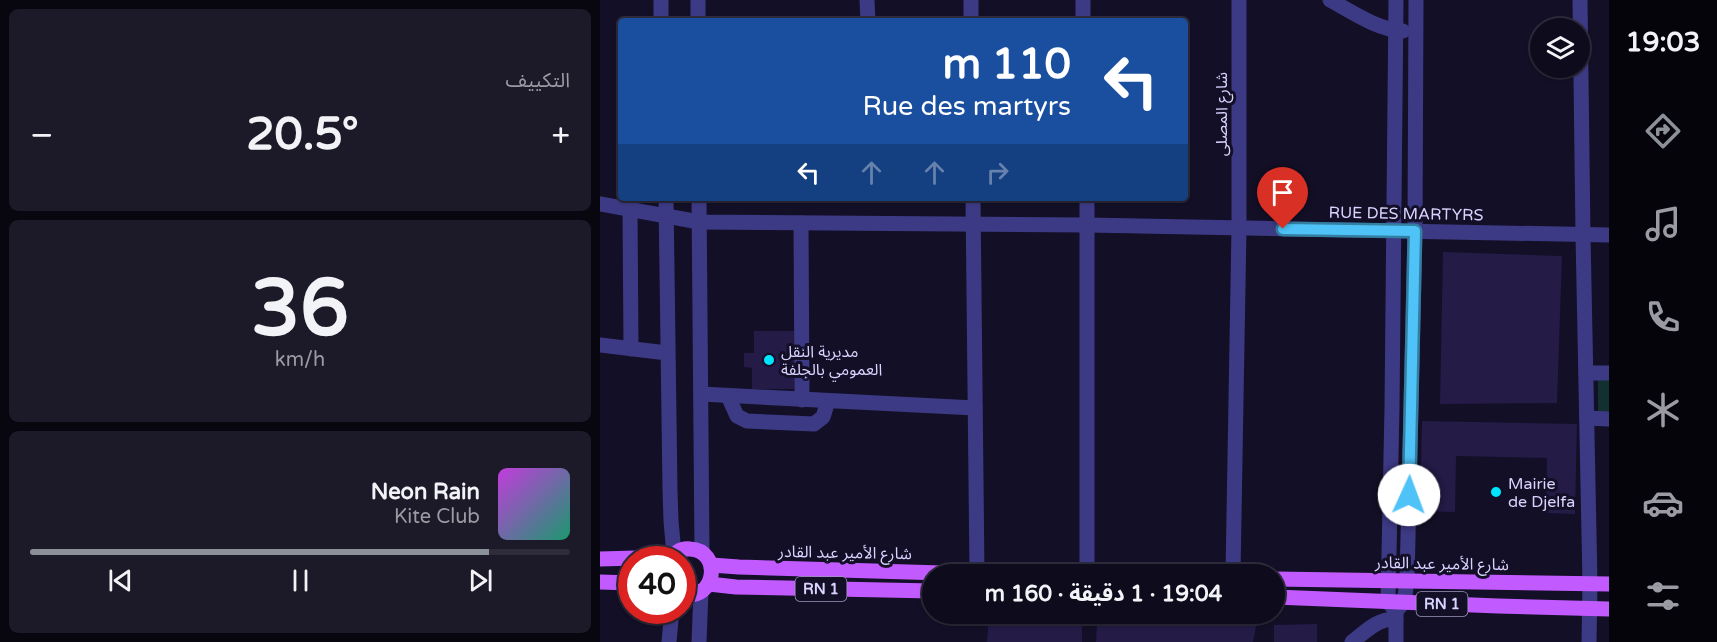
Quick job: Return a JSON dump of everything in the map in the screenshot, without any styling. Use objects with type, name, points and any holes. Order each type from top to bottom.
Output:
[{"type":"main road","name":"شارع الأمير عبد القادر","points":[[696,549],[707,559],[739,567],[922,572]]},
{"type":"main road","name":"شارع الأمير عبد القادر","points":[[600,559],[618,558]]},
{"type":"main road","points":[[696,593],[705,588],[712,575],[707,559]]},
{"type":"main road","name":"شارع الأمير عبد القادر","points":[[1285,579],[1609,584]]},
{"type":"main road","points":[[600,582],[618,583]]},
{"type":"main road","name":"RN 1","points":[[705,588],[922,591]]},
{"type":"main road","name":"RN 1","points":[[1285,598],[1396,608],[1609,609]]},
{"type":"street","points":[[661,0],[661,18]]},
{"type":"street","points":[[698,0],[698,18]]},
{"type":"street","points":[[867,0],[868,18]]},
{"type":"street","points":[[971,0],[971,18]]},
{"type":"street","points":[[1083,0],[1083,18]]},
{"type":"street","name":"شارع المصلى","points":[[1233,564],[1239,228],[1239,0]]},
{"type":"street","points":[[1330,0],[1395,31],[1415,32]]},
{"type":"street","points":[[1396,0],[1388,580],[1396,608],[1396,642]]},
{"type":"street","points":[[1352,642],[1384,620],[1396,608],[1407,581],[1415,231],[1416,0]]},
{"type":"street","points":[[1580,0],[1590,584],[1589,642]]},
{"type":"street","points":[[666,201],[672,546]]},
{"type":"street","points":[[699,201],[701,394],[707,559]]},
{"type":"street","points":[[973,201],[977,564]]},
{"type":"street","points":[[1087,201],[1087,564]]},
{"type":"street","name":"RUE DES MARTYRS","points":[[600,204],[699,222],[1088,225],[1609,235]]},
{"type":"street","points":[[630,210],[631,349]]},
{"type":"street","points":[[801,223],[802,400]]},
{"type":"street","points":[[600,345],[667,353]]},
{"type":"street","points":[[1586,373],[1609,373]]},
{"type":"street","points":[[701,394],[975,408]]},
{"type":"street","points":[[728,396],[737,416],[747,421],[814,424],[823,417],[828,401]]},
{"type":"street","points":[[1392,408],[1411,409]]},
{"type":"street","points":[[1587,418],[1609,419]]},
{"type":"street","points":[[699,642],[705,588]]},
{"type":"street","points":[[669,642],[671,624]]},
{"type":"green space","points":[[1598,376],[1609,376],[1609,418],[1598,418]]},
{"type":"building","points":[[1443,252],[1562,256],[1557,403],[1440,404]]},
{"type":"building","name":"مديرية النقل العمومي بالجلفة","points":[[754,331],[794,331],[794,389],[752,389],[752,368],[744,367],[744,353],[754,353]]},
{"type":"building","points":[[1422,421],[1577,424],[1575,514],[1546,513],[1547,458],[1456,456],[1455,512],[1420,511]]},
{"type":"building","points":[[988,624],[1082,624],[1082,642],[987,642]]},
{"type":"building","points":[[1097,624],[1257,624],[1253,642],[1096,642]]},
{"type":"building","points":[[1317,624],[1317,642],[1274,642],[1274,625]]},
{"type":"place","name":"مديرية النقل العمومي بالجلفة","points":[[769,360]]},
{"type":"place","name":"Mairie de Djelfa","points":[[1496,492]]},
{"type":"route","points":[[1283,229],[1415,231],[1409,495]]}]
